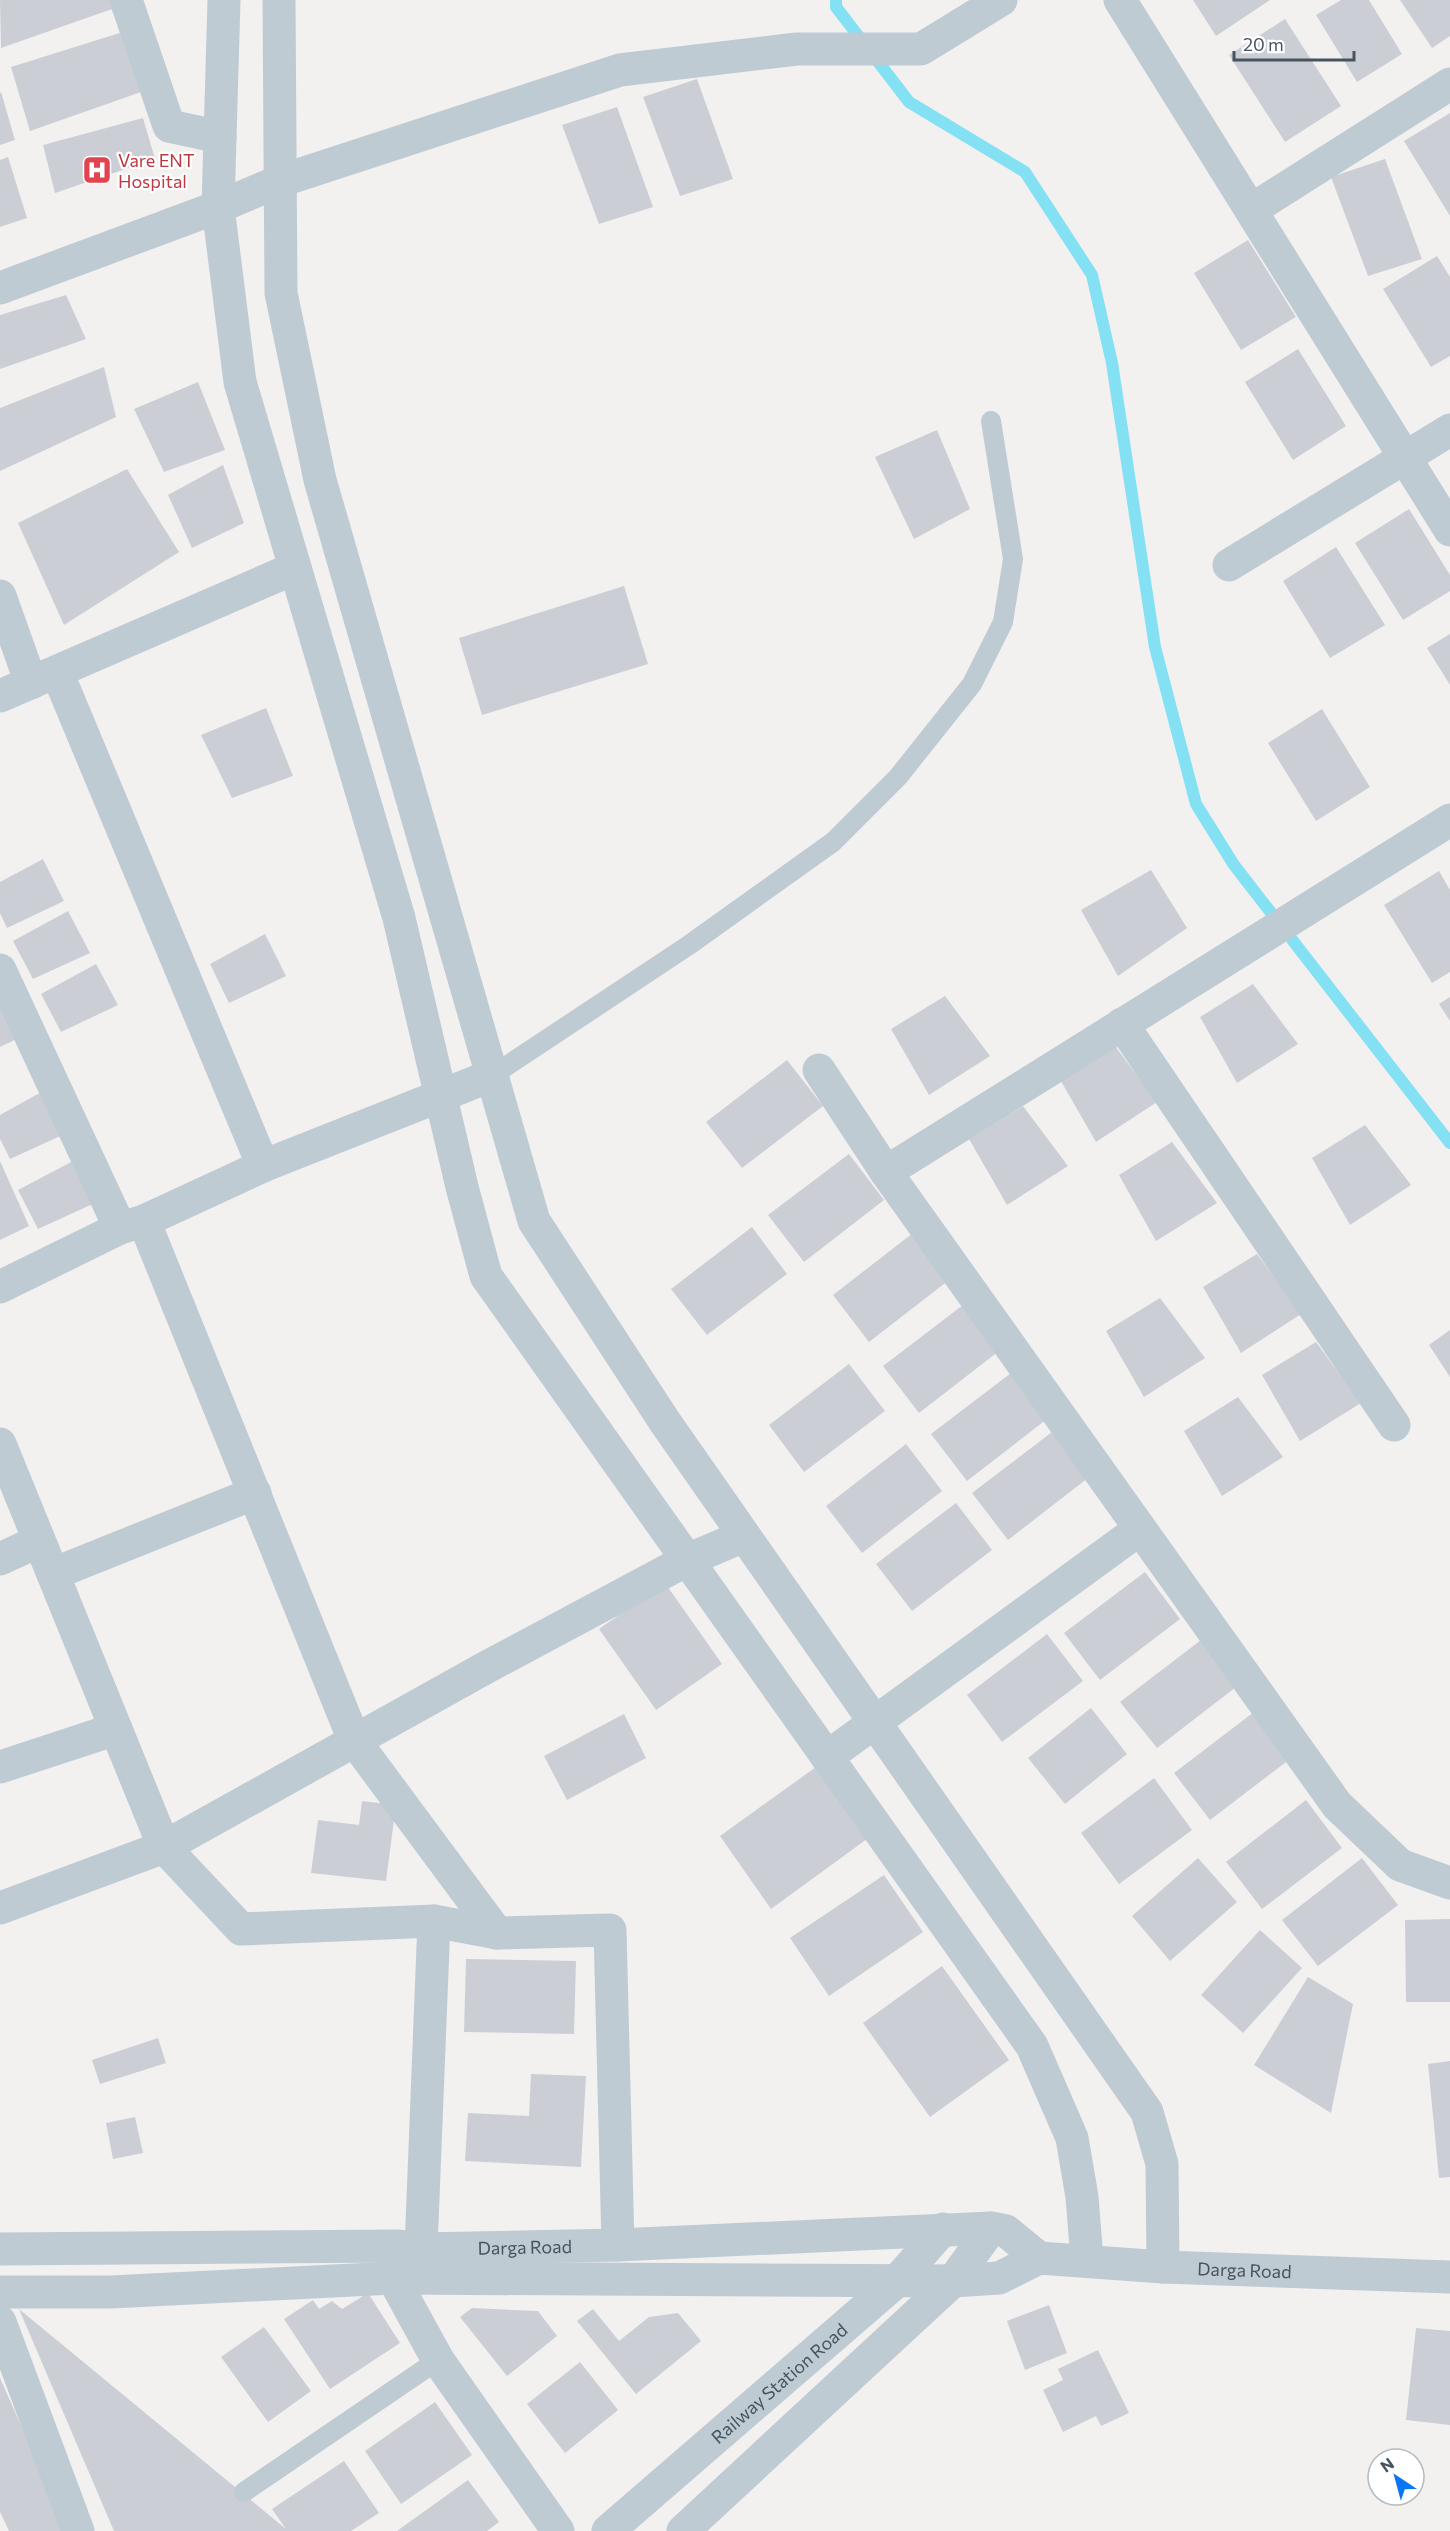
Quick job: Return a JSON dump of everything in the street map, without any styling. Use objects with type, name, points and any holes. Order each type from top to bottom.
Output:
[{"type":"street","points":[[126,0],[169,126],[220,137]]},
{"type":"street","points":[[224,0],[218,207],[240,382],[399,918],[440,1096],[486,1276],[1032,2046],[1072,2138],[1082,2198],[1087,2260]]},
{"type":"street","points":[[279,0],[281,293],[320,480],[534,1221],[665,1422],[1147,2112],[1162,2164],[1163,2267]]},
{"type":"street","points":[[0,288],[218,207],[280,181],[620,70],[796,49],[921,49],[1001,0]]},
{"type":"street","points":[[1120,0],[1450,530]]},
{"type":"street","points":[[1251,210],[1450,84]]},
{"type":"street","points":[[1229,565],[1450,430]]},
{"type":"street","points":[[0,696],[295,568]]},
{"type":"street","points":[[0,596],[44,678],[263,1166]]},
{"type":"street","points":[[886,1172],[1450,820]]},
{"type":"street","points":[[0,970],[132,1224],[255,1493],[354,1740],[498,1933]]},
{"type":"street","points":[[1122,1024],[1394,1425]]},
{"type":"street","points":[[819,1070],[886,1172],[1337,1805],[1400,1865],[1450,1883]]},
{"type":"street","points":[[0,1287],[132,1224],[263,1166],[493,1075]]},
{"type":"street","points":[[0,1444],[164,1847],[241,1929],[434,1921],[498,1933],[610,1930],[618,2245]]},
{"type":"street","points":[[53,1574],[255,1493]]},
{"type":"street","points":[[827,1757],[1140,1529]]},
{"type":"street","points":[[0,1908],[164,1847],[354,1740],[687,1560],[744,1536]]},
{"type":"street","points":[[0,1559],[39,1541]]},
{"type":"street","points":[[0,1767],[116,1729]]},
{"type":"street","points":[[421,2249],[434,1921]]},
{"type":"street","points":[[683,2531],[953,2281],[991,2228]]},
{"type":"street","name":"Darga Road","points":[[0,2248],[399,2246],[421,2249],[618,2245],[991,2228],[1006,2231],[1039,2258]]},
{"type":"street","name":"Railway Station Road","points":[[608,2531],[897,2281],[943,2229]]},
{"type":"street","name":"Darga Road","points":[[0,2292],[111,2292],[393,2278],[953,2281],[999,2278],[1039,2258],[1163,2267],[1450,2277]]},
{"type":"street","points":[[393,2278],[438,2360],[558,2531]]},
{"type":"street","points":[[0,2322],[78,2531]]},
{"type":"lane","points":[[493,1075],[689,945],[833,842],[898,777],[972,684],[1004,622],[1013,559],[991,421]]},
{"type":"lane","points":[[244,2492],[438,2360]]},
{"type":"building","points":[[0,0],[112,0],[115,8],[1,48]]},
{"type":"building","points":[[1193,0],[1270,0],[1216,36]]},
{"type":"building","points":[[1341,0],[1369,0],[1402,54],[1357,82],[1316,15]]},
{"type":"building","points":[[1400,0],[1450,0],[1450,36],[1432,48]]},
{"type":"building","points":[[1285,19],[1341,106],[1285,142],[1229,55]]},
{"type":"building","points":[[126,31],[144,91],[30,131],[11,67]]},
{"type":"building","points":[[697,79],[733,179],[680,196],[643,97]]},
{"type":"building","points":[[0,93],[15,140],[0,145]]},
{"type":"building","points":[[617,107],[653,207],[599,224],[562,125]]},
{"type":"building","points":[[1450,113],[1450,216],[1404,141]]},
{"type":"building","points":[[143,118],[155,159],[55,193],[43,145]]},
{"type":"building","points":[[8,157],[27,218],[0,227],[0,160]]},
{"type":"building","points":[[1385,159],[1422,259],[1368,276],[1331,177]]},
{"type":"building","points":[[1248,240],[1296,317],[1241,350],[1194,273]]},
{"type":"building","points":[[1437,256],[1450,277],[1450,356],[1431,367],[1383,289]]},
{"type":"building","points":[[66,295],[86,339],[0,369],[0,315]]},
{"type":"building","points":[[1298,349],[1346,426],[1293,460],[1245,382]]},
{"type":"building","points":[[104,367],[116,417],[0,471],[0,408]]},
{"type":"building","points":[[198,382],[225,450],[164,472],[134,409]]},
{"type":"building","points":[[937,430],[970,509],[914,539],[875,457]]},
{"type":"building","points":[[223,465],[244,523],[192,548],[168,495]]},
{"type":"building","points":[[127,469],[179,552],[64,625],[18,523]]},
{"type":"building","points":[[1409,509],[1450,575],[1450,591],[1403,620],[1355,543]]},
{"type":"building","points":[[1336,547],[1385,625],[1330,658],[1283,581]]},
{"type":"building","points":[[624,586],[648,664],[482,715],[459,638]]},
{"type":"building","points":[[1450,634],[1450,685],[1427,648]]},
{"type":"building","points":[[266,708],[293,776],[232,798],[201,735]]},
{"type":"building","points":[[1322,709],[1370,787],[1316,821],[1268,743]]},
{"type":"building","points":[[43,859],[64,901],[7,928],[0,913],[0,882]]},
{"type":"building","points":[[1151,870],[1187,928],[1118,976],[1081,910]]},
{"type":"building","points":[[1439,871],[1450,890],[1450,972],[1432,983],[1384,905]]},
{"type":"building","points":[[68,911],[90,953],[33,979],[13,941]]},
{"type":"building","points":[[265,934],[286,976],[229,1003],[210,964]]},
{"type":"building","points":[[96,964],[118,1005],[61,1032],[41,994]]},
{"type":"building","points":[[1253,984],[1298,1044],[1237,1083],[1200,1017]]},
{"type":"building","points":[[0,995],[23,1036],[0,1047]]},
{"type":"building","points":[[945,996],[990,1056],[929,1095],[891,1029]]},
{"type":"building","points":[[1450,997],[1450,1021],[1439,1004]]},
{"type":"building","points":[[1112,1042],[1157,1102],[1096,1142],[1058,1076]]},
{"type":"building","points":[[787,1060],[823,1106],[742,1168],[706,1122]]},
{"type":"building","points":[[45,1090],[67,1133],[10,1159],[0,1139],[0,1115]]},
{"type":"building","points":[[1023,1106],[1068,1166],[1007,1205],[969,1139]]},
{"type":"building","points":[[1365,1125],[1411,1185],[1350,1225],[1312,1158]]},
{"type":"building","points":[[1172,1142],[1217,1203],[1156,1241],[1119,1175]]},
{"type":"building","points":[[849,1154],[884,1200],[804,1262],[768,1215]]},
{"type":"building","points":[[0,1161],[29,1226],[0,1240]]},
{"type":"building","points":[[73,1161],[95,1203],[38,1229],[18,1190]]},
{"type":"building","points":[[752,1227],[787,1274],[707,1335],[671,1289]]},
{"type":"building","points":[[913,1233],[949,1280],[869,1342],[833,1295]]},
{"type":"building","points":[[1257,1254],[1301,1314],[1241,1353],[1203,1287]]},
{"type":"building","points":[[1160,1298],[1205,1358],[1144,1397],[1106,1331]]},
{"type":"building","points":[[963,1305],[999,1351],[919,1413],[883,1366]]},
{"type":"building","points":[[1450,1330],[1450,1377],[1429,1345]]},
{"type":"building","points":[[1316,1342],[1361,1403],[1300,1441],[1262,1375]]},
{"type":"building","points":[[849,1364],[885,1411],[804,1472],[769,1425]]},
{"type":"building","points":[[1011,1373],[1047,1419],[967,1481],[931,1434]]},
{"type":"building","points":[[1238,1397],[1283,1457],[1222,1496],[1184,1431]]},
{"type":"building","points":[[1052,1432],[1088,1478],[1008,1540],[972,1493]]},
{"type":"building","points":[[906,1444],[942,1491],[862,1553],[826,1506]]},
{"type":"building","points":[[956,1503],[992,1550],[912,1611],[876,1564]]},
{"type":"building","points":[[1145,1572],[1180,1619],[1100,1680],[1064,1633]]},
{"type":"building","points":[[665,1583],[722,1664],[656,1710],[599,1629]]},
{"type":"building","points":[[1047,1634],[1083,1681],[1002,1742],[967,1695]]},
{"type":"building","points":[[1201,1640],[1236,1687],[1157,1748],[1120,1702]]},
{"type":"building","points":[[1091,1708],[1127,1754],[1065,1804],[1028,1758]]},
{"type":"building","points":[[1254,1712],[1290,1759],[1210,1820],[1174,1773]]},
{"type":"building","points":[[624,1714],[646,1758],[567,1800],[544,1756]]},
{"type":"building","points":[[816,1767],[867,1839],[771,1909],[720,1836]]},
{"type":"building","points":[[1154,1778],[1192,1830],[1119,1884],[1081,1833]]},
{"type":"building","points":[[1306,1800],[1342,1848],[1262,1909],[1226,1862]]},
{"type":"building","points":[[362,1801],[396,1805],[386,1881],[311,1873],[318,1820],[359,1825]]},
{"type":"building","points":[[1198,1858],[1237,1902],[1170,1961],[1132,1916]]},
{"type":"building","points":[[1362,1858],[1398,1905],[1318,1966],[1282,1920]]},
{"type":"building","points":[[884,1875],[923,1932],[829,1996],[790,1938]]},
{"type":"building","points":[[1450,1919],[1450,2002],[1406,2002],[1405,1920]]},
{"type":"building","points":[[1260,1930],[1302,1968],[1243,2033],[1201,1995]]},
{"type":"building","points":[[466,1959],[576,1961],[574,2034],[464,2032]]},
{"type":"building","points":[[942,1966],[1009,2060],[930,2117],[863,2023]]},
{"type":"building","points":[[1308,1977],[1353,2004],[1331,2113],[1254,2065]]},
{"type":"building","points":[[158,2038],[166,2063],[100,2084],[92,2060]]},
{"type":"building","points":[[1450,2061],[1450,2177],[1439,2178],[1428,2064]]},
{"type":"building","points":[[531,2074],[586,2076],[581,2167],[465,2161],[468,2113],[529,2116]]},
{"type":"building","points":[[135,2117],[143,2153],[113,2159],[106,2123]]},
{"type":"building","points":[[368,2293],[400,2343],[330,2389],[284,2319],[313,2300],[319,2309],[332,2301],[342,2309]]},
{"type":"building","points":[[1049,2305],[1067,2353],[1025,2370],[1007,2321]]},
{"type":"building","points":[[472,2308],[538,2311],[557,2336],[507,2376],[460,2317]]},
{"type":"building","points":[[19,2309],[286,2529],[272,2509],[344,2461],[379,2513],[351,2531],[114,2531]]},
{"type":"building","points":[[593,2309],[619,2341],[649,2317],[678,2313],[701,2341],[636,2394],[577,2321]]},
{"type":"building","points":[[264,2327],[311,2391],[268,2422],[221,2357]]},
{"type":"building","points":[[1416,2328],[1450,2331],[1450,2425],[1406,2420]]},
{"type":"building","points":[[1098,2350],[1129,2413],[1101,2426],[1096,2416],[1063,2432],[1043,2390],[1063,2380],[1058,2369]]},
{"type":"building","points":[[580,2362],[618,2410],[565,2453],[527,2404]]},
{"type":"building","points":[[0,2378],[68,2531],[9,2531],[0,2512]]},
{"type":"building","points":[[435,2402],[472,2455],[401,2504],[365,2451]]},
{"type":"building","points":[[468,2480],[499,2522],[487,2531],[397,2531]]},
{"type":"waterway","points":[[836,0],[836,7],[909,102],[1025,172],[1092,275],[1112,363],[1155,647],[1196,804],[1234,865],[1450,1143]]},
{"type":"place","name":"Vare ENT Hospital","points":[[97,170]]}]
